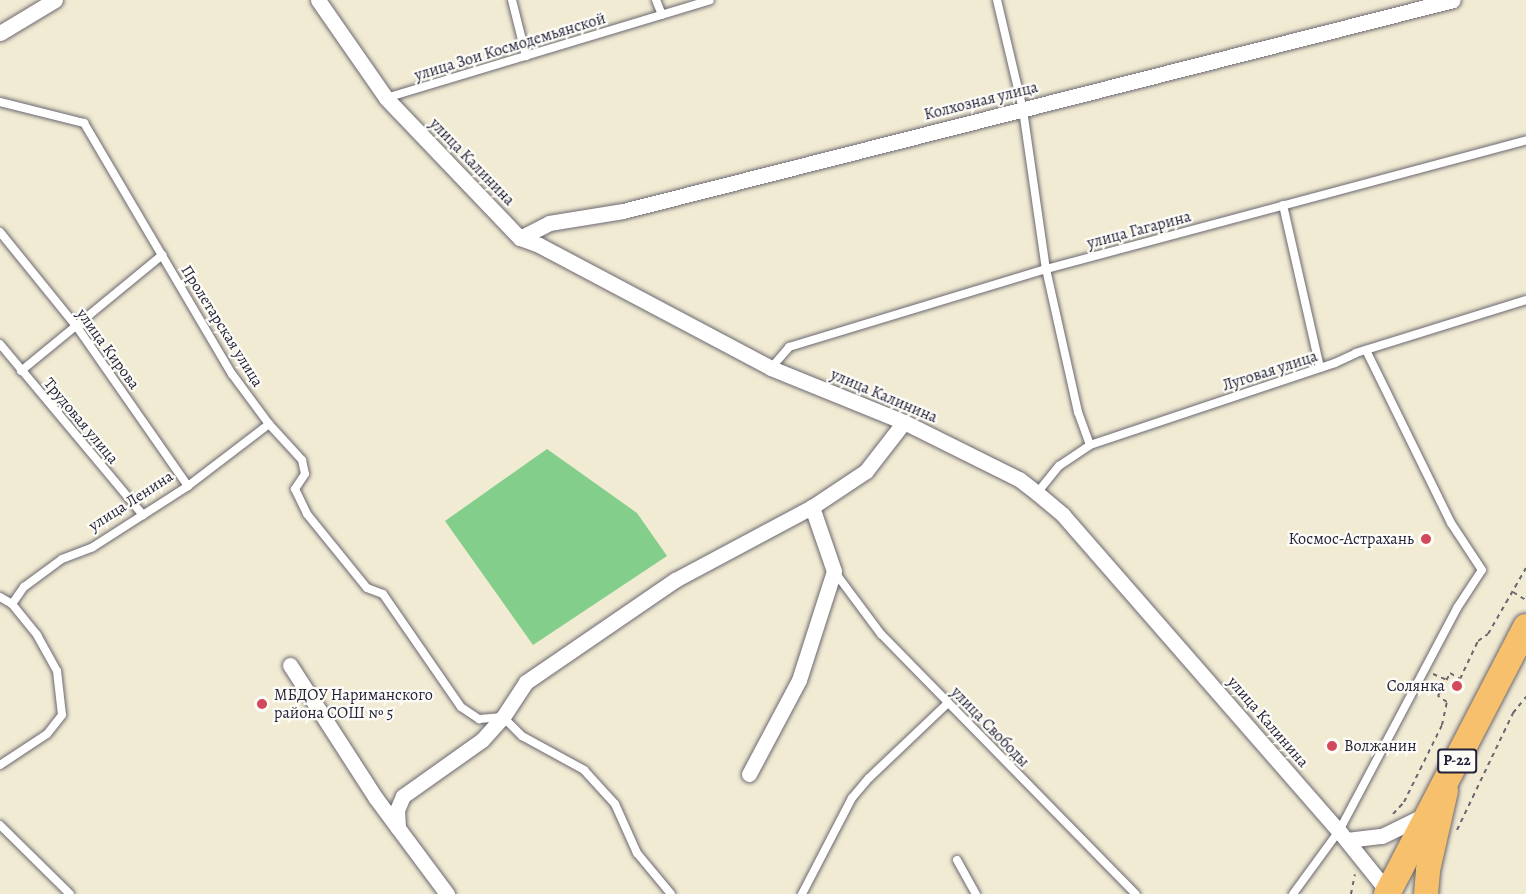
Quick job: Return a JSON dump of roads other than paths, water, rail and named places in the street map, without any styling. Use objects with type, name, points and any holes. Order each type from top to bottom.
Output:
[{"type":"highway","name":"Р-22","points":[[1388,893],[1526,627]]},
{"type":"main road","points":[[1426,894],[1428,870],[1449,777]]},
{"type":"street","points":[[0,33],[55,0]]},
{"type":"street","name":"улица Калинина","points":[[318,0],[386,98],[520,238],[539,245],[771,368],[904,422],[1019,479],[1037,493],[1063,515],[1343,835],[1388,893]]},
{"type":"street","name":"Колхозная улица","points":[[520,238],[549,223],[623,211],[1453,0]]},
{"type":"street","points":[[398,828],[397,810],[402,796],[482,740],[503,717],[526,682],[675,580],[812,507],[866,471],[904,422]]},
{"type":"street","points":[[749,774],[799,680],[834,571],[812,507]]},
{"type":"street","points":[[290,665],[398,828],[447,894]]},
{"type":"street","points":[[1343,835],[1377,837],[1429,813]]},
{"type":"lane","points":[[512,0],[526,56]]},
{"type":"lane","points":[[656,0],[662,15]]},
{"type":"lane","name":"улица Зои Космодемьянской","points":[[386,98],[710,0]]},
{"type":"lane","points":[[997,0],[1023,110],[1046,269],[1078,412],[1090,445]]},
{"type":"lane","name":"Пролетарская улица","points":[[0,102],[84,123],[232,374],[269,424],[302,460],[305,474],[295,489],[307,514],[367,588],[383,594],[461,707],[479,719],[503,717]]},
{"type":"lane","name":"улица Гагарина","points":[[771,368],[789,347],[1046,269],[1526,140]]},
{"type":"lane","points":[[1283,205],[1320,368]]},
{"type":"lane","name":"улица Кирова","points":[[0,232],[77,327],[188,486]]},
{"type":"lane","points":[[21,371],[162,255]]},
{"type":"lane","name":"Луговая улица","points":[[1037,493],[1059,466],[1090,445],[1320,368],[1366,350],[1526,300]]},
{"type":"lane","name":"Трудовая улица","points":[[0,344],[143,515]]},
{"type":"lane","points":[[1293,894],[1343,835],[1457,608],[1482,570],[1451,523],[1366,350]]},
{"type":"lane","name":"улица Ленина","points":[[12,604],[24,587],[62,559],[93,548],[188,486],[269,424]]},
{"type":"lane","name":"улица Свободы","points":[[834,571],[881,634],[1136,894]]},
{"type":"lane","points":[[0,597],[12,604],[37,635],[57,671],[62,715],[47,734],[0,765]]},
{"type":"lane","points":[[802,894],[852,798],[869,778],[948,703]]},
{"type":"lane","points":[[503,717],[522,736],[584,770],[615,804],[637,853],[671,894]]},
{"type":"lane","points":[[0,825],[70,894]]},
{"type":"lane","points":[[957,860],[976,894]]},
{"type":"place","name":"Космос-Астрахань","points":[[1426,539]]},
{"type":"place","name":"Солянка","points":[[1457,686]]},
{"type":"place","name":"МБДОУ Нариманского района СОШ № 5","points":[[262,704]]},
{"type":"place","name":"Волжанин","points":[[1332,746]]}]
